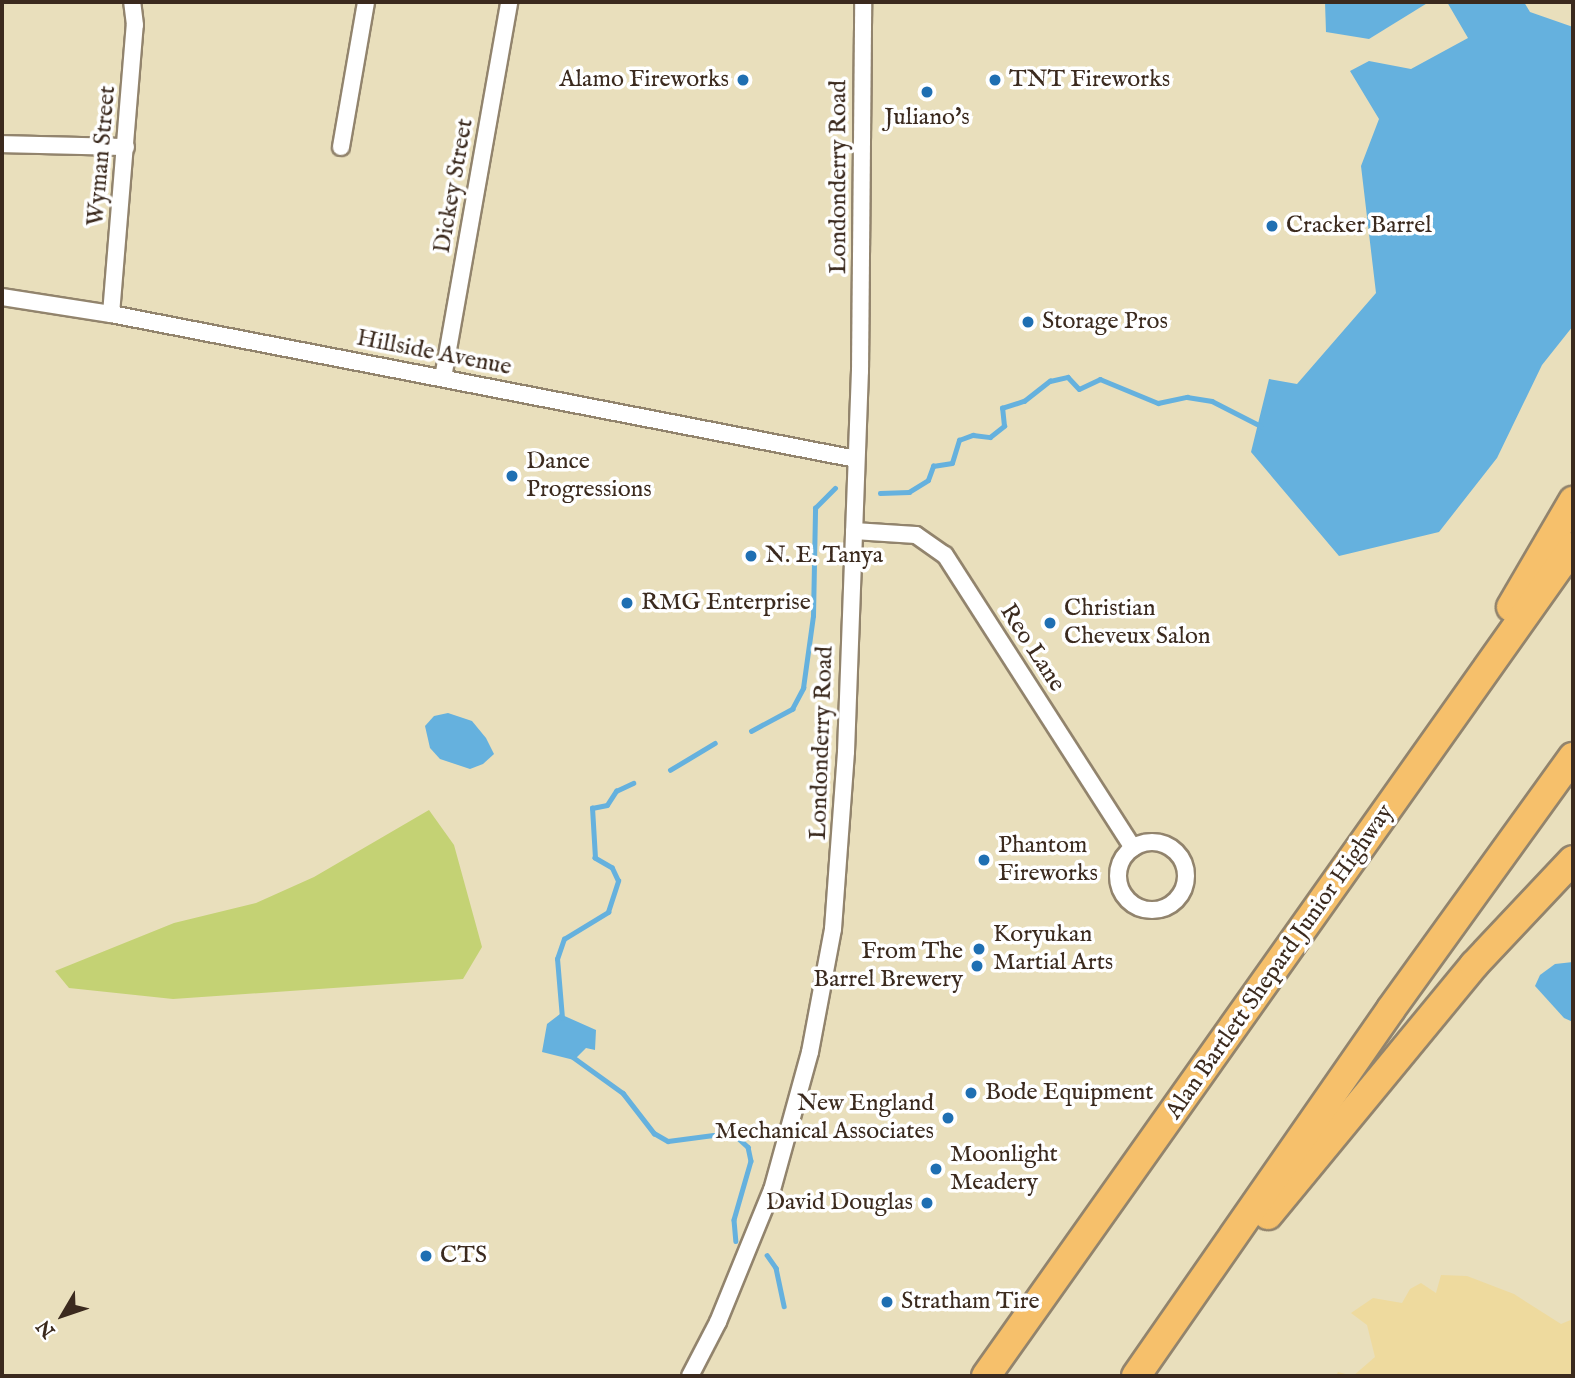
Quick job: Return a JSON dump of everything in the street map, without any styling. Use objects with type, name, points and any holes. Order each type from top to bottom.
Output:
[{"type":"highway","points":[[1420,764],[1573,500]]},
{"type":"highway","name":"Alan Bartlett Shepard Junior Highway","points":[[986,1376],[1573,547]]},
{"type":"highway","points":[[1139,1373],[1391,1009],[1573,757]]},
{"type":"highway","points":[[1139,1373],[1474,965],[1573,860]]},
{"type":"street","name":"Wyman Street","points":[[111,314],[135,25],[132,2]]},
{"type":"street","points":[[341,147],[366,2]]},
{"type":"street","name":"Dickey Street","points":[[443,378],[509,2]]},
{"type":"street","name":"Londonderry Road","points":[[690,1376],[718,1322],[772,1190],[821,1005],[840,858],[856,459],[863,2]]},
{"type":"street","points":[[2,144],[126,147]]},
{"type":"street","name":"Hillside Avenue","points":[[2,297],[111,314],[856,459]]},
{"type":"street","name":"Reo Lane","points":[[853,531],[916,535],[945,555],[1133,848]]},
{"type":"street","points":[[1154,842],[1176,851],[1183,860],[1186,882],[1175,902],[1154,911],[1133,905],[1125,897],[1119,887],[1119,865],[1133,848],[1154,842]]},
{"type":"green space","points":[[429,810],[454,845],[482,947],[463,979],[173,999],[69,988],[55,971],[174,923],[256,903],[314,877]]},
{"type":"sand","points":[[1441,1275],[1467,1276],[1514,1294],[1561,1324],[1573,1319],[1573,1376],[1353,1376],[1375,1357],[1367,1325],[1351,1313],[1373,1298],[1402,1303],[1410,1289],[1421,1283],[1436,1293]]},
{"type":"sand","points":[[1338,1372],[1353,1376],[1336,1376]]},
{"type":"water","points":[[1325,2],[1429,2],[1369,39],[1326,32]]},
{"type":"water","points":[[1447,2],[1524,2],[1530,12],[1573,27],[1573,326],[1542,365],[1497,458],[1439,532],[1339,556],[1251,452],[1269,379],[1297,384],[1376,293],[1361,166],[1379,119],[1350,71],[1369,61],[1411,69],[1468,38]]},
{"type":"water","points":[[448,713],[472,721],[486,738],[494,754],[483,764],[470,769],[440,759],[430,748],[425,726],[434,716]]},
{"type":"water","points":[[1573,962],[1573,1022],[1564,1018],[1535,986],[1540,975],[1555,964]]},
{"type":"water","points":[[560,1014],[596,1030],[595,1050],[586,1048],[574,1060],[542,1052],[547,1024]]},
{"type":"waterway","points":[[880,493],[909,492],[928,480],[933,466],[952,463],[959,440],[973,435],[990,437],[1004,426],[1002,408],[1024,401],[1050,381],[1068,377],[1079,389],[1100,379],[1158,403],[1187,397],[1212,401],[1261,426]]},
{"type":"waterway","points":[[751,731],[792,709],[803,688],[813,616],[815,508],[835,488]]},
{"type":"waterway","points":[[670,770],[715,743]]},
{"type":"waterway","points":[[562,1018],[557,959],[564,939],[608,912],[618,881],[612,868],[595,858],[592,808],[607,805],[616,791],[633,783]]},
{"type":"waterway","points":[[573,1057],[623,1093],[654,1133],[668,1141],[721,1134],[737,1137],[748,1147],[751,1161],[734,1220],[736,1241]]},
{"type":"waterway","points":[[767,1255],[776,1268],[784,1306]]},
{"type":"place","name":"Alamo Fireworks","points":[[743,80]]},
{"type":"place","name":"TNT Fireworks","points":[[995,80]]},
{"type":"place","name":"Juliano's","points":[[927,92]]},
{"type":"place","name":"Cracker Barrel","points":[[1272,226]]},
{"type":"place","name":"Storage Pros","points":[[1028,322]]},
{"type":"place","name":"Dance Progressions","points":[[512,476]]},
{"type":"place","name":"N. E. Tanya","points":[[751,556]]},
{"type":"place","name":"RMG Enterprise","points":[[627,603]]},
{"type":"place","name":"Christian Cheveux Salon","points":[[1050,623]]},
{"type":"place","name":"Phantom Fireworks","points":[[984,860]]},
{"type":"place","name":"Koryukan Martial Arts","points":[[979,949]]},
{"type":"place","name":"From The Barrel Brewery","points":[[977,966]]},
{"type":"place","name":"Bode Equipment","points":[[971,1093]]},
{"type":"place","name":"New England Mechanical Associates","points":[[948,1118]]},
{"type":"place","name":"Moonlight Meadery","points":[[936,1169]]},
{"type":"place","name":"David Douglas","points":[[927,1203]]},
{"type":"place","name":"CTS","points":[[426,1256]]},
{"type":"place","name":"Stratham Tire","points":[[887,1302]]}]
